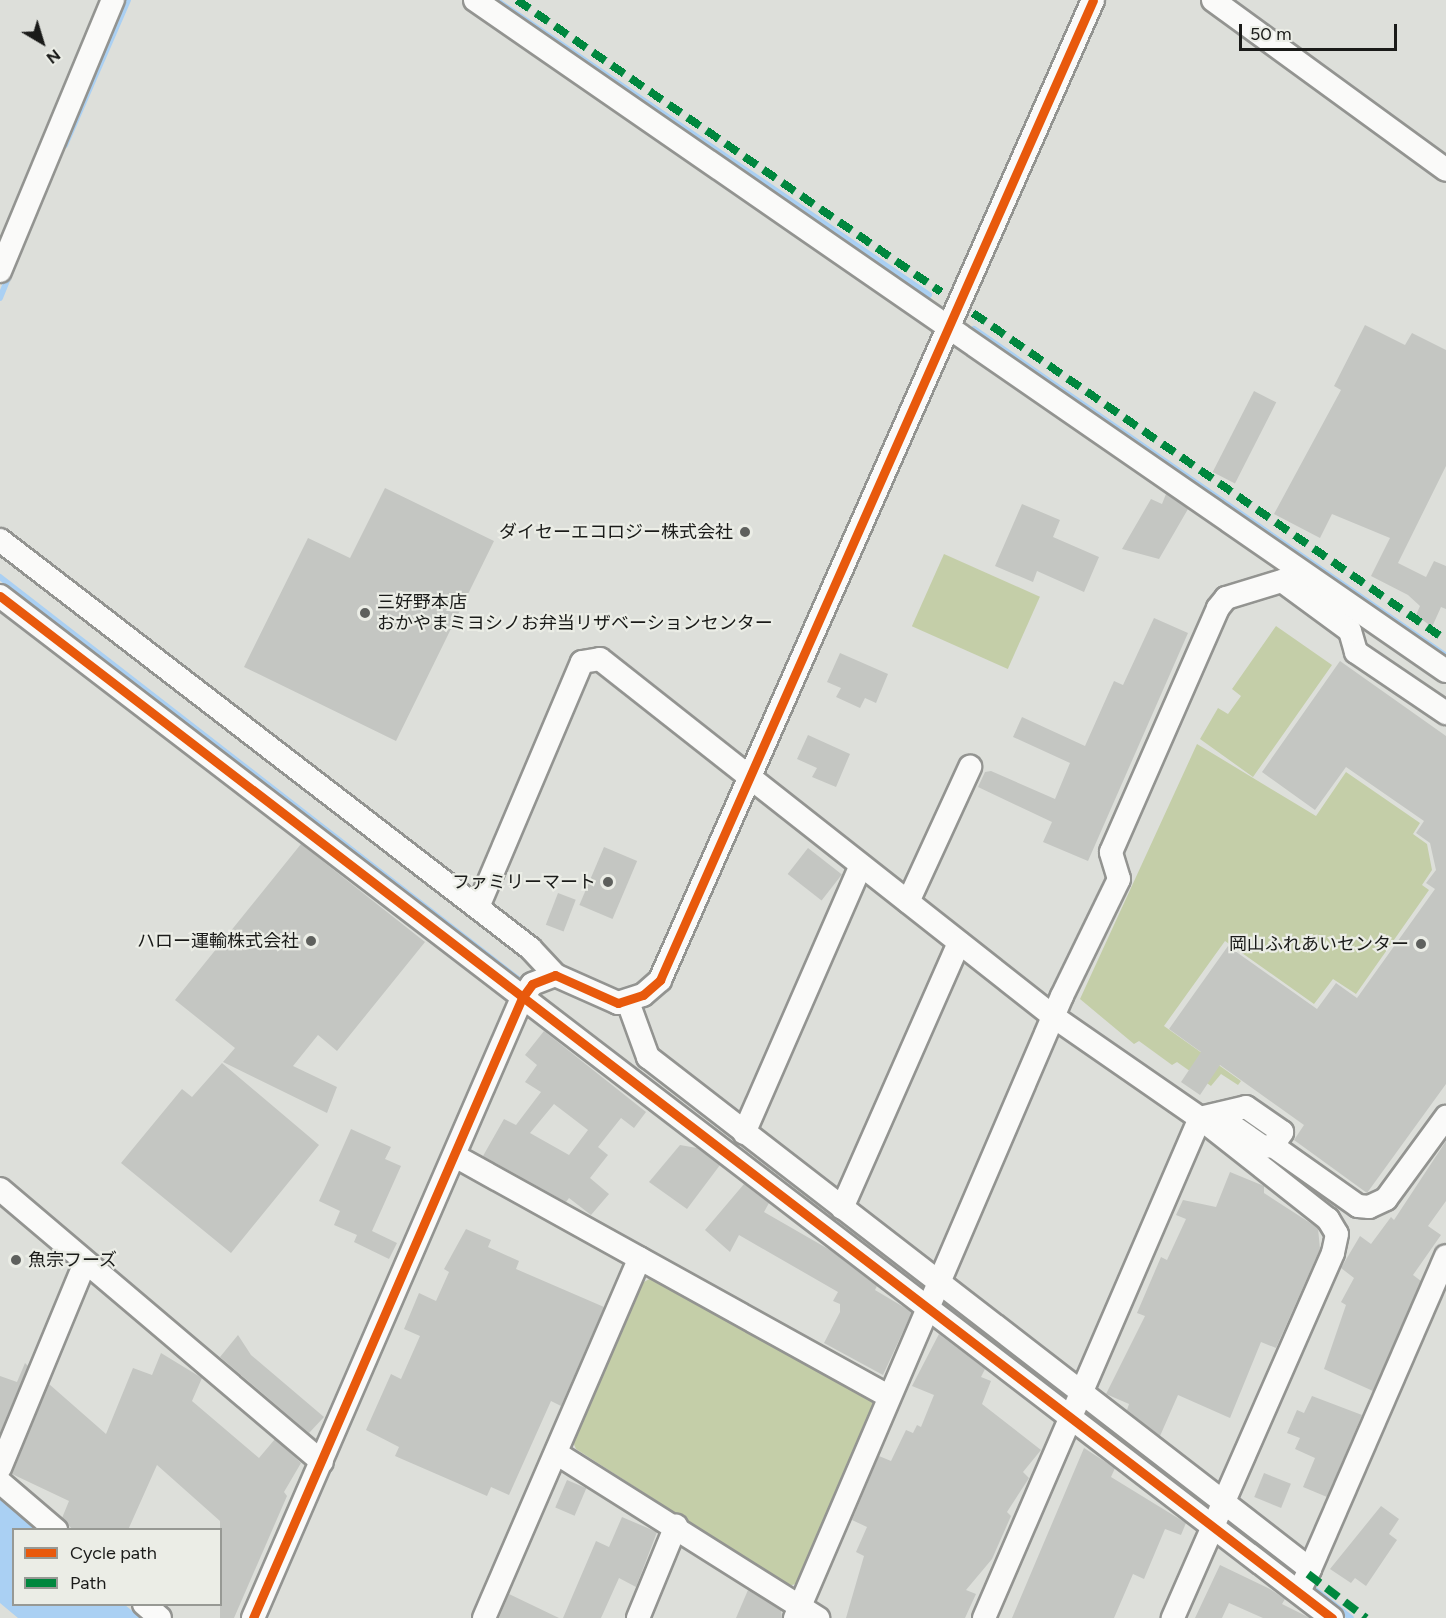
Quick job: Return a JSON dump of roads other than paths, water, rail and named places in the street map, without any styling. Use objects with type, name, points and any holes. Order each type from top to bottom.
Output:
[{"type":"street","points":[[0,272],[113,0]]},
{"type":"street","points":[[475,0],[1446,671]]},
{"type":"street","points":[[0,540],[478,907],[555,975],[606,1001],[628,1002],[660,980],[946,324],[1093,0]]},
{"type":"street","points":[[1213,0],[1446,170]]},
{"type":"street","points":[[556,1453],[676,1526],[804,1614],[889,1397],[1054,1017],[1119,879],[1112,852],[1226,598],[1282,581],[1350,631],[1356,652],[1446,712]]},
{"type":"street","points":[[0,596],[1305,1581],[1332,1618]]},
{"type":"street","points":[[478,907],[582,662],[600,659],[748,779],[1054,1017],[1208,1117],[1328,1220],[1337,1234],[1333,1253],[1173,1618]]},
{"type":"street","points":[[908,902],[970,767]]},
{"type":"street","points":[[744,1133],[861,865]]},
{"type":"street","points":[[842,1208],[959,943]]},
{"type":"street","points":[[253,1618],[527,992],[555,975]]},
{"type":"street","points":[[628,1002],[648,1057],[842,1208],[933,1298],[1075,1407]]},
{"type":"street","points":[[1208,1117],[1246,1107],[1282,1132],[1273,1146],[1358,1206],[1370,1207],[1386,1198],[1446,1117]]},
{"type":"street","points":[[984,1618],[1075,1407],[1208,1117]]},
{"type":"street","points":[[455,1156],[889,1397]]},
{"type":"street","points":[[0,1189],[322,1462]]},
{"type":"street","points":[[1305,1581],[1446,1256]]},
{"type":"street","points":[[484,1618],[640,1258]]},
{"type":"street","points":[[0,1468],[85,1263]]},
{"type":"street","points":[[0,1482],[54,1528]]},
{"type":"street","points":[[638,1618],[676,1526]]},
{"type":"street","points":[[145,1606],[160,1618]]},
{"type":"water","points":[[0,1499],[36,1528],[12,1528],[12,1606],[126,1606],[141,1618],[18,1618],[0,1603]]},
{"type":"waterway","points":[[65,145],[128,0]]},
{"type":"waterway","points":[[496,0],[929,295]]},
{"type":"waterway","points":[[0,298],[11,271]]},
{"type":"waterway","points":[[974,329],[1446,656]]},
{"type":"waterway","points":[[0,577],[527,986]]},
{"type":"waterway","points":[[1254,1544],[1301,1579]]},
{"type":"waterway","points":[[1309,1585],[1351,1618]]},
{"type":"place","name":"ダイセーエコロジー株式会社","points":[[745,532]]},
{"type":"place","name":"三好野本店 おかやまミヨシノお弁当リザベーションセンター","points":[[365,613]]},
{"type":"place","name":"ファミリーマート","points":[[608,882]]},
{"type":"place","name":"ハロー運輸株式会社","points":[[311,941]]},
{"type":"place","name":"岡山ふれあいセンター","points":[[1421,944]]},
{"type":"place","name":"魚宗フーズ","points":[[16,1260]]}]
